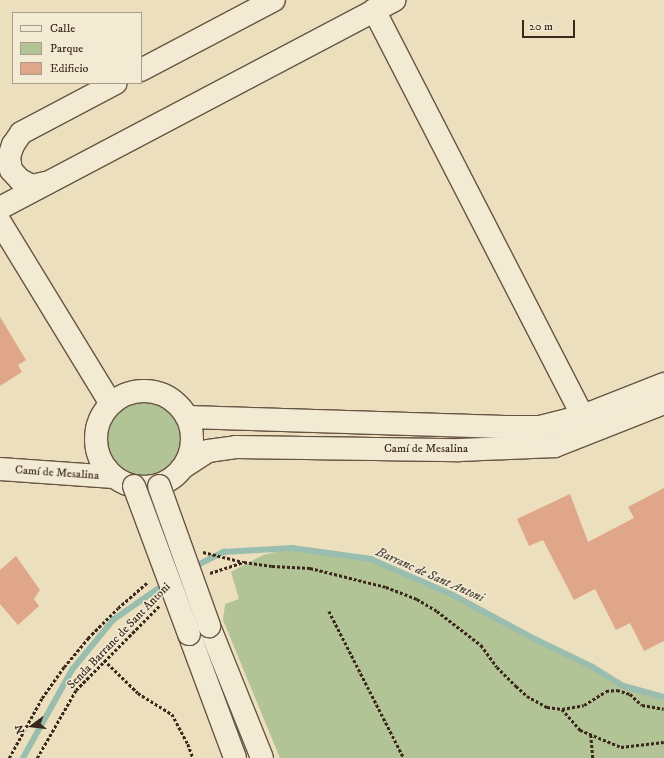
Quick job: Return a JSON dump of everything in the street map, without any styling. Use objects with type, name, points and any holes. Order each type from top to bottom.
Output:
[{"type":"street","points":[[142,69],[274,0]]},
{"type":"street","points":[[0,208],[394,0]]},
{"type":"street","points":[[374,10],[583,416]]},
{"type":"street","points":[[0,144],[114,84]]},
{"type":"street","points":[[21,133],[12,145],[9,158],[11,170],[20,180],[32,186],[45,183]]},
{"type":"street","points":[[0,222],[111,404]]},
{"type":"street","points":[[188,417],[540,427],[583,416],[664,384]]},
{"type":"street","points":[[147,390],[164,394],[178,403],[188,417],[193,433],[192,450],[185,466],[174,478],[159,486],[142,488],[127,485],[114,477],[104,466],[97,452],[95,437],[98,422],[106,409],[117,398],[130,392],[147,390]]},
{"type":"street","name":"Camí de Mesalina","points":[[185,466],[208,451],[236,447],[460,450],[555,446],[664,403]]},
{"type":"street","name":"Camí de Mesalina","points":[[0,469],[114,477]]},
{"type":"street","points":[[134,486],[235,758]]},
{"type":"street","points":[[159,486],[209,626],[262,758]]},
{"type":"path","points":[[197,555],[204,552],[244,562],[272,566],[310,568],[386,587],[417,599],[437,611],[481,645],[497,667],[527,696],[546,707],[562,709],[584,705],[606,691],[617,690],[630,694],[642,705],[664,709]]},
{"type":"path","points":[[206,574],[244,562]]},
{"type":"path","name":"Senda Barranc de Sant Antoni","points":[[9,758],[42,698],[64,667],[88,638],[118,608],[152,580]]},
{"type":"path","name":"Senda Barranc de Sant Antoni","points":[[37,758],[76,690],[161,604]]},
{"type":"path","points":[[329,611],[404,758]]},
{"type":"path","points":[[104,660],[138,692],[172,714],[188,744],[193,758]]},
{"type":"path","points":[[562,709],[580,730],[621,747],[664,742]]},
{"type":"path","points":[[591,735],[593,758]]},
{"type":"green space","points":[[134,401],[150,401],[164,407],[175,418],[181,432],[181,448],[175,462],[164,473],[150,479],[134,479],[120,473],[109,462],[103,448],[103,432],[109,418],[120,407]]},
{"type":"green space","points":[[292,548],[371,559],[453,595],[535,639],[593,667],[624,686],[664,697],[664,758],[280,758],[223,620],[225,604],[239,599],[231,572],[263,555]]},
{"type":"building","points":[[0,317],[26,360],[18,365],[22,372],[0,386]]},
{"type":"building","points":[[664,488],[664,641],[644,651],[630,623],[616,630],[595,589],[574,600],[543,540],[529,546],[517,519],[570,494],[588,542],[634,518],[628,507]]},
{"type":"building","points":[[16,556],[40,590],[34,599],[39,606],[18,625],[0,604],[0,570]]},
{"type":"waterway","name":"Barranc de Sant Antoni","points":[[192,568],[224,552],[292,548],[371,559],[453,595],[535,639],[593,667],[624,686],[664,697]]},
{"type":"waterway","name":"Barranc de Sant Antoni","points":[[23,758],[72,670],[113,620],[166,583]]}]
